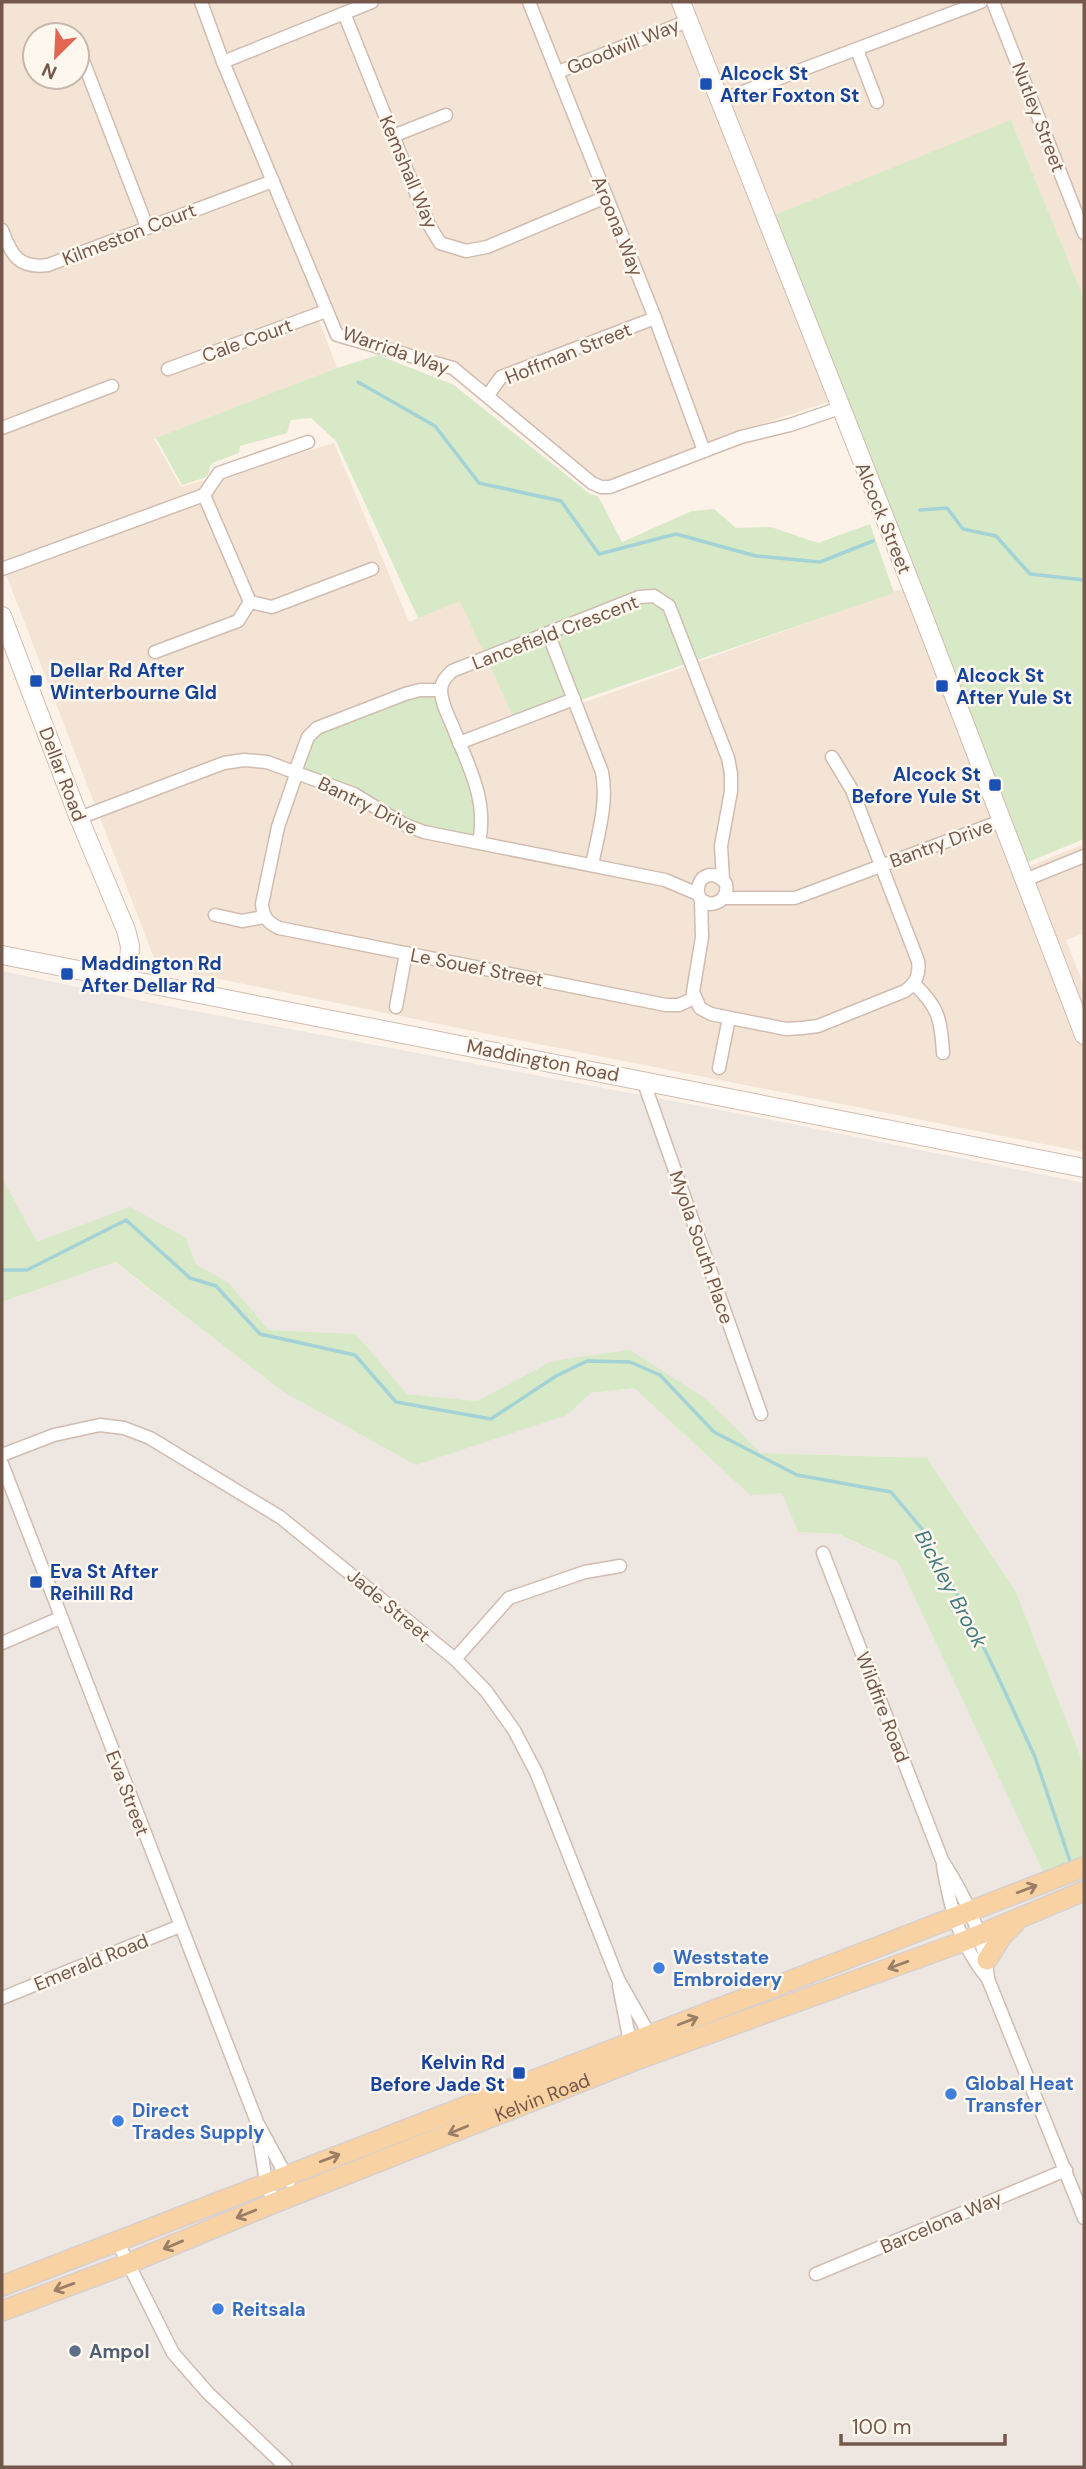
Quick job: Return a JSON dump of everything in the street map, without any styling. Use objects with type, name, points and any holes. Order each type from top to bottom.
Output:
[{"type":"main road","name":"Alcock Street","points":[[681,2],[1084,1035]]},
{"type":"main road","name":"Dellar Road","points":[[2,616],[79,818],[126,930],[130,946],[121,976]]},
{"type":"main road","name":"Maddington Road","points":[[2,955],[121,976],[1084,1168]]},
{"type":"main road","name":"Kelvin Road","points":[[2,2286],[509,2089],[654,2044],[962,1914],[1084,1867]]},
{"type":"main road","name":"Kelvin Road","points":[[654,2044],[971,1938],[1084,1891]]},
{"type":"main road","points":[[987,1969],[1002,1936],[1021,1918]]},
{"type":"main road","name":"Kelvin Road","points":[[2,2311],[127,2264],[295,2194],[539,2098],[633,2052]]},
{"type":"main road","points":[[509,2089],[529,2088],[535,2091],[539,2098]]},
{"type":"street","name":"Warrida Way","points":[[201,2],[337,335],[453,368],[592,483],[601,487],[610,487],[741,438],[840,408]]},
{"type":"street","points":[[223,61],[372,2]]},
{"type":"street","name":"Aroona Way","points":[[529,2],[655,318],[704,452]]},
{"type":"street","points":[[719,101],[981,2]]},
{"type":"street","name":"Nutley Street","points":[[993,2],[1084,233]]},
{"type":"street","name":"Kemshall Way","points":[[344,13],[428,223],[440,243],[467,251],[487,247],[606,197]]},
{"type":"street","name":"Goodwill Way","points":[[558,72],[688,20]]},
{"type":"street","points":[[857,50],[877,102]]},
{"type":"street","points":[[91,82],[146,227]]},
{"type":"street","points":[[393,136],[446,115]]},
{"type":"street","name":"Kilmeston Court","points":[[2,230],[8,247],[19,261],[37,266],[48,265],[273,181]]},
{"type":"street","name":"Cale Court","points":[[169,369],[326,311]]},
{"type":"street","name":"Hoffman Street","points":[[488,395],[501,377],[655,318]]},
{"type":"street","points":[[2,428],[112,386]]},
{"type":"street","points":[[2,569],[204,495],[219,473],[308,442]]},
{"type":"street","points":[[204,495],[250,602]]},
{"type":"street","points":[[250,602],[272,607],[372,569]]},
{"type":"street","name":"Lancefield Crescent","points":[[441,691],[445,678],[452,671],[639,597],[654,596],[669,606],[728,758],[731,791],[721,846],[724,882]]},
{"type":"street","points":[[155,652],[238,621],[250,602]]},
{"type":"street","points":[[548,633],[602,772],[605,799],[592,865]]},
{"type":"street","points":[[215,915],[242,921],[264,916],[262,904],[278,827],[308,737],[317,728],[405,694],[420,690],[441,691],[481,806],[483,814],[479,842]]},
{"type":"street","points":[[459,743],[574,699]]},
{"type":"street","points":[[702,937],[726,894],[724,882],[715,875],[703,878],[699,897],[702,937],[693,986],[694,998],[705,1011],[729,1018],[786,1029],[810,1027],[905,991],[914,984],[920,970],[918,961],[852,790],[832,757]]},
{"type":"street","name":"Bantry Drive","points":[[79,818],[224,763],[244,760],[267,762],[354,794],[413,828],[665,880],[703,878]]},
{"type":"street","name":"Bantry Drive","points":[[722,900],[795,898],[1001,821]]},
{"type":"street","name":"Lancefield Crescent","points":[[703,878],[721,846]]},
{"type":"street","points":[[1025,880],[1084,856]]},
{"type":"street","name":"Bantry Drive","points":[[665,880],[699,897]]},
{"type":"street","name":"Bantry Drive","points":[[724,882],[760,898]]},
{"type":"street","points":[[699,897],[710,904],[722,900]]},
{"type":"street","name":"Le Souef Street","points":[[264,916],[279,928],[666,1005],[679,1004],[694,998]]},
{"type":"street","points":[[396,1007],[406,953]]},
{"type":"street","points":[[914,984],[930,999],[938,1014],[943,1053]]},
{"type":"street","points":[[719,1068],[729,1018]]},
{"type":"street","name":"Myola South Place","points":[[643,1080],[761,1414]]},
{"type":"street","name":"Jade Street","points":[[2,1455],[54,1435],[100,1425],[124,1428],[150,1438],[280,1517],[454,1660],[485,1691],[514,1730],[536,1772],[618,1979],[654,2044]]},
{"type":"street","name":"Eva Street","points":[[2,1464],[257,2122],[295,2194]]},
{"type":"street","name":"Wildfire Road","points":[[823,1553],[971,1938],[987,1969],[1084,2218]]},
{"type":"street","points":[[454,1660],[509,1598],[585,1572],[620,1566]]},
{"type":"street","points":[[2,1643],[60,1618]]},
{"type":"street","name":"Emerald Road","points":[[2,1998],[180,1926]]},
{"type":"street","name":"Wildfire Road","points":[[971,1938],[974,1962],[987,1969]]},
{"type":"street","name":"Jade Street","points":[[618,1979],[633,2052]]},
{"type":"street","name":"Eva Street","points":[[257,2122],[266,2182],[274,2203]]},
{"type":"street","name":"Barcelona Way","points":[[816,2274],[1066,2170]]},
{"type":"street","points":[[117,2241],[173,2353],[208,2393],[286,2467]]},
{"type":"shaded area","points":[[2,2],[1084,2],[1084,299],[1011,120],[843,397],[717,439],[614,481],[591,478],[448,361],[343,332],[318,318],[337,368],[154,439],[181,487],[334,443],[409,622],[467,595],[521,725],[924,581],[1027,867],[1084,844],[1084,933],[1066,940],[1084,986],[1084,1152],[483,1033],[161,967],[156,963],[2,564]]},
{"type":"shaded area","points":[[2,971],[157,1004],[752,1116],[1084,1183],[1084,1765],[1016,1592],[927,1458],[761,1453],[706,1399],[552,1361],[477,1401],[407,1394],[356,1334],[269,1330],[228,1282],[196,1264],[186,1238],[37,1243],[2,1178]]},
{"type":"shaded area","points":[[114,1262],[282,1391],[567,1415],[591,1393],[634,1388],[750,1495],[782,1492],[798,1532],[837,1534],[898,1562],[1043,1870],[1084,1857],[1084,2467],[2,2467],[2,1302]]},
{"type":"green space","points":[[1011,120],[1084,299],[1084,839],[1028,862],[843,397],[775,215]]},
{"type":"green space","points":[[378,355],[454,385],[590,494],[598,496],[622,542],[692,511],[714,509],[736,528],[771,527],[818,543],[870,524],[894,593],[516,722],[460,601],[418,618],[336,441],[311,418],[291,420],[287,433],[240,446],[239,453],[212,463],[207,477],[182,485],[156,438],[337,368]]},
{"type":"green space","points":[[425,690],[441,690],[472,777],[479,842],[443,835],[295,772],[308,737]]},
{"type":"green space","points":[[2,1178],[37,1242],[130,1207],[186,1238],[196,1264],[228,1282],[269,1330],[356,1334],[407,1394],[477,1401],[552,1361],[630,1350],[706,1399],[761,1453],[927,1458],[1016,1592],[1084,1765],[1084,1857],[1043,1871],[898,1562],[838,1534],[798,1532],[782,1493],[750,1495],[634,1388],[591,1393],[567,1415],[416,1465],[282,1391],[115,1262],[2,1302]]},
{"type":"waterway","points":[[358,382],[435,426],[479,483],[561,501],[599,554],[676,534],[756,556],[820,562],[873,541]]},
{"type":"waterway","points":[[920,510],[947,508],[963,529],[996,536],[1030,574],[1084,580]]},
{"type":"waterway","name":"Bickley Brook","points":[[2,1270],[27,1270],[126,1220],[190,1278],[216,1286],[260,1334],[355,1355],[396,1402],[491,1419],[556,1376],[587,1361],[630,1362],[660,1375],[714,1432],[797,1475],[891,1492],[922,1529],[998,1677],[1035,1757],[1071,1864]]},
{"type":"place","name":"Alcock St After Foxton St","points":[[706,84]]},
{"type":"place","name":"Dellar Rd After Winterbourne Gld","points":[[36,681]]},
{"type":"place","name":"Alcock St After Yule St","points":[[942,686]]},
{"type":"place","name":"Alcock St Before Yule St","points":[[995,785]]},
{"type":"place","name":"Maddington Rd After Dellar Rd","points":[[67,974]]},
{"type":"place","name":"Eva St After Reihill Rd","points":[[36,1582]]},
{"type":"place","name":"Weststate Embroidery","points":[[659,1968]]},
{"type":"place","name":"Kelvin Rd Before Jade St","points":[[519,2073]]},
{"type":"place","name":"Global Heat Transfer","points":[[951,2094]]},
{"type":"place","name":"Direct Trades Supply","points":[[118,2121]]},
{"type":"place","name":"Reitsala","points":[[218,2309]]},
{"type":"place","name":"Ampol","points":[[75,2351]]}]
